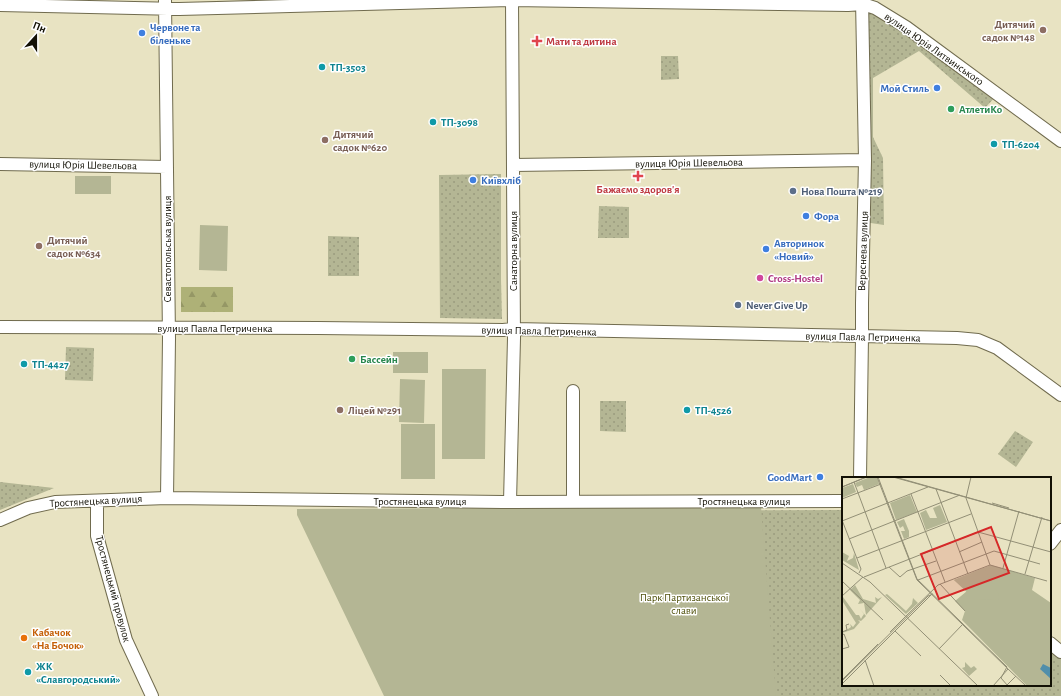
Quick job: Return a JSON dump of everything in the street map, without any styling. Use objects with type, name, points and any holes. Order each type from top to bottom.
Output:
[{"type":"street","name":"вулиця Юрія Литвинського","points":[[0,5],[512,0],[848,5],[863,2],[906,27],[1061,141]]},
{"type":"street","name":"Санаторна вулиця","points":[[510,502],[514,329],[512,0]]},
{"type":"street","name":"Вереснева вулиця","points":[[860,477],[865,160],[863,2]]},
{"type":"street","name":"Севастопольська вулиця","points":[[165,4],[168,328],[167,498]]},
{"type":"street","name":"вулиця Юрія Шевельова","points":[[512,165],[865,160]]},
{"type":"street","name":"вулиця Юрія Шевельова","points":[[0,164],[167,167]]},
{"type":"street","name":"вулиця Павла Петриченка","points":[[0,327],[514,329],[957,338],[978,340],[997,348],[1061,395]]},
{"type":"street","points":[[573,390],[573,501]]},
{"type":"street","name":"Тростянецька вулиця","points":[[0,520],[28,508],[55,502],[167,498],[510,502],[842,501]]},
{"type":"street","name":"Тростянецький провулок","points":[[98,501],[98,536],[126,640],[152,696]]},
{"type":"street","points":[[1051,543],[1061,530]]},
{"type":"street","points":[[1051,645],[1061,652]]},
{"type":"green space","points":[[863,4],[998,94],[985,108],[919,51],[873,78],[873,137],[883,158],[884,225],[864,222]]},
{"type":"green space","points":[[661,56],[678,56],[679,79],[661,80]]},
{"type":"green space","points":[[501,174],[502,319],[440,318],[439,175]]},
{"type":"green space","points":[[75,176],[111,176],[111,194],[75,194]]},
{"type":"green space","points":[[599,206],[629,207],[629,238],[598,238]]},
{"type":"green space","points":[[200,225],[228,226],[227,271],[199,270]]},
{"type":"green space","points":[[328,236],[359,237],[359,276],[328,276]]},
{"type":"green space","points":[[181,287],[233,287],[233,312],[181,312]]},
{"type":"green space","points":[[66,347],[94,348],[93,381],[65,380]]},
{"type":"green space","points":[[393,352],[428,352],[428,373],[393,373]]},
{"type":"green space","points":[[442,369],[486,369],[485,459],[442,459]]},
{"type":"green space","points":[[400,379],[425,380],[424,423],[399,422]]},
{"type":"green space","points":[[600,401],[626,401],[626,432],[600,431]]},
{"type":"green space","points":[[401,424],[435,424],[435,479],[401,479]]},
{"type":"green space","points":[[1015,431],[1033,442],[1016,467],[998,454]]},
{"type":"green space","points":[[0,482],[54,488],[0,510]]},
{"type":"green space","name":"Парк Партизанської слави","points":[[761,507],[776,696],[384,696],[297,515],[297,509]]},
{"type":"green space","name":"Парк Партизанської слави","points":[[842,510],[842,686],[1051,686],[1051,651],[1061,659],[1061,696],[396,696],[307,512]]},
{"type":"place","name":"Дитячий садок №148","points":[[1043,30]]},
{"type":"place","name":"Червоне та біленьке","points":[[142,33]]},
{"type":"place","name":"Мати та дитина","points":[[537,41]]},
{"type":"place","name":"ТП-3503","points":[[322,67]]},
{"type":"place","name":"Мой Стиль","points":[[937,88]]},
{"type":"place","name":"АтлетиКо","points":[[951,109]]},
{"type":"place","name":"ТП-3098","points":[[433,122]]},
{"type":"place","name":"Дитячий садок №620","points":[[325,140]]},
{"type":"place","name":"ТП-6204","points":[[994,144]]},
{"type":"place","name":"Бажаємо здоров'я","points":[[638,176]]},
{"type":"place","name":"Київхліб","points":[[473,180]]},
{"type":"place","name":"Нова Пошта №219","points":[[793,191]]},
{"type":"place","name":"Фора","points":[[806,216]]},
{"type":"place","name":"Дитячий садок №634","points":[[39,246]]},
{"type":"place","name":"Авторинок «Новий»","points":[[766,249]]},
{"type":"place","name":"Cross-Hostel","points":[[760,278]]},
{"type":"place","name":"Never Give Up","points":[[738,305]]},
{"type":"place","name":"Бассейн","points":[[352,359]]},
{"type":"place","name":"ТП-4427","points":[[24,364]]},
{"type":"place","name":"Ліцей №291","points":[[340,410]]},
{"type":"place","name":"ТП-4526","points":[[687,410]]},
{"type":"place","name":"GoodMart","points":[[820,477]]},
{"type":"place","name":"Кабачок «На Бочок»","points":[[24,638]]},
{"type":"place","name":"ЖК «Славгородський»","points":[[28,672]]}]
